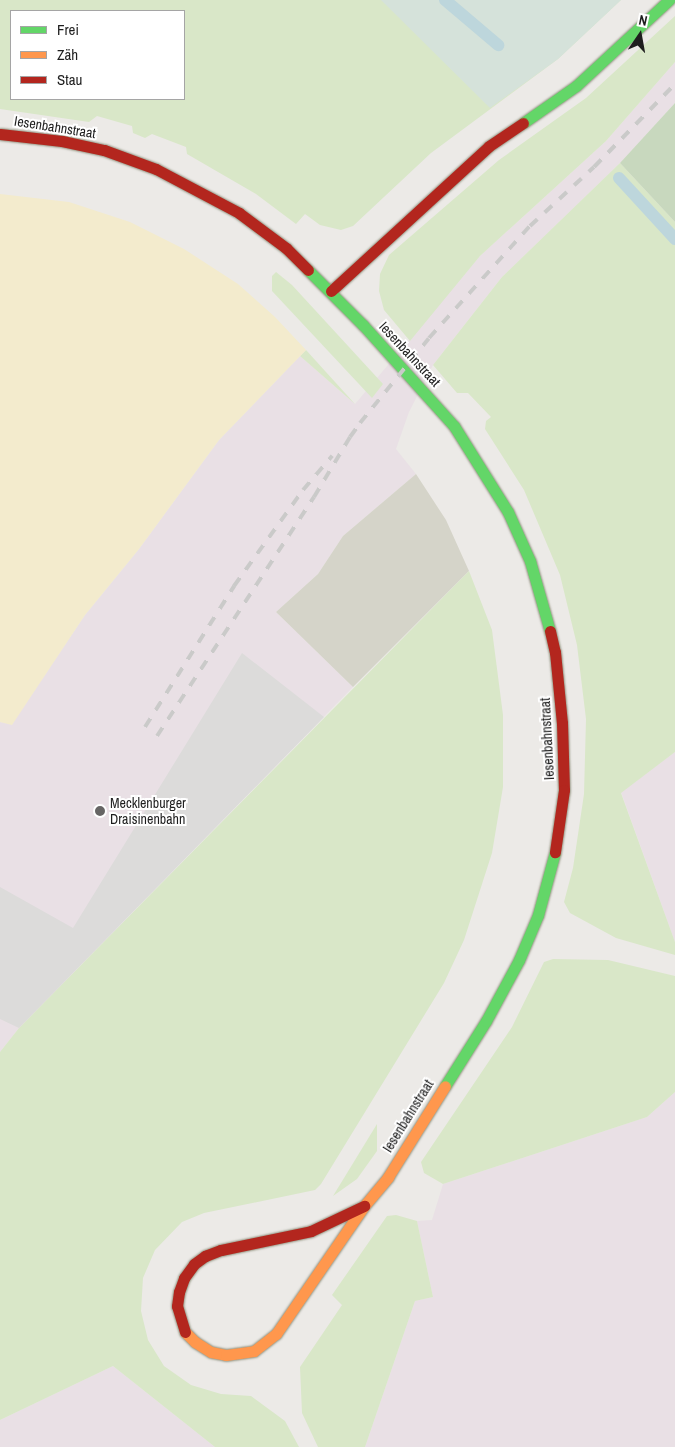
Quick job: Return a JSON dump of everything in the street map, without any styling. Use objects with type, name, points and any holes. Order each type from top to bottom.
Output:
[{"type":"street","points":[[331,291],[489,146],[576,86],[669,0]]},
{"type":"street","name":"Iesenbahnstraat","points":[[0,134],[79,144],[104,150],[156,169],[238,213],[286,248],[331,291],[454,426],[508,512],[530,561],[545,609],[555,652],[562,723],[564,790],[553,865],[538,915],[519,960],[486,1021],[393,1169],[364,1206],[276,1334],[265,1344],[240,1354],[226,1355],[211,1352],[194,1342],[186,1333],[180,1320],[179,1292],[184,1278],[194,1264],[205,1256],[221,1250],[310,1231],[364,1206]]},
{"type":"shaded area","points":[[381,0],[621,0],[558,59],[490,108]]},
{"type":"shaded area","points":[[675,62],[675,103],[620,163],[502,277],[433,365],[409,412],[396,449],[416,474],[343,536],[318,574],[276,612],[353,687],[19,1028],[0,1052],[0,722],[12,724],[85,615],[139,549],[219,440],[300,356],[355,404],[480,256],[606,141]]},
{"type":"shaded area","points":[[416,474],[446,520],[469,571],[353,687],[276,612],[318,574],[343,536]]},
{"type":"shaded area","points":[[242,653],[324,717],[19,1028],[0,1019],[0,887],[73,928]]},
{"type":"shaded area","points":[[675,752],[675,942],[621,792]]},
{"type":"shaded area","points":[[675,1092],[675,1447],[365,1447],[415,1301],[433,1297],[417,1221],[432,1220],[443,1184],[647,1117]]},
{"type":"shaded area","points":[[113,1366],[215,1447],[0,1447],[0,1420]]},
{"type":"green space","points":[[0,0],[621,0],[558,59],[431,153],[353,226],[341,230],[320,225],[305,214],[296,224],[256,194],[187,154],[186,147],[152,134],[145,138],[133,133],[132,126],[97,116],[89,122],[0,109]]},
{"type":"green space","points":[[675,16],[675,62],[606,141],[480,256],[410,341],[384,310],[379,291],[380,274],[389,255],[499,160],[586,98]]},
{"type":"green space","points":[[675,103],[675,222],[620,163]]},
{"type":"green space","points":[[620,163],[675,222],[675,752],[621,793],[675,942],[675,955],[616,938],[570,913],[564,902],[573,868],[584,794],[586,719],[577,645],[560,575],[524,490],[485,429],[486,421],[491,417],[468,393],[457,393],[433,365],[502,277]]},
{"type":"green space","points":[[276,272],[292,285],[383,384],[372,398],[272,291],[272,276]]},
{"type":"green space","points":[[306,350],[355,404],[300,356]]},
{"type":"green space","points":[[469,571],[492,630],[503,715],[503,787],[492,853],[464,940],[444,983],[321,1184],[315,1190],[204,1213],[182,1222],[155,1250],[143,1278],[141,1311],[148,1340],[164,1366],[191,1385],[221,1394],[251,1396],[285,1421],[299,1447],[215,1447],[113,1366],[0,1420],[0,1052],[19,1028]]},
{"type":"green space","points":[[553,959],[608,960],[675,976],[675,1092],[647,1117],[443,1184],[424,1173],[421,1162],[512,1027],[544,962]]},
{"type":"green space","points":[[377,1124],[377,1151],[357,1179],[333,1196]]},
{"type":"green space","points":[[396,1215],[417,1221],[433,1297],[415,1301],[365,1447],[318,1447],[302,1413],[300,1367],[342,1305],[332,1295],[387,1216]]},
{"type":"sand","points":[[0,194],[69,202],[130,222],[184,249],[238,284],[275,317],[306,350],[219,440],[139,549],[85,615],[12,725],[0,722]]},
{"type":"waterway","points":[[445,0],[498,45]]},
{"type":"waterway","points":[[619,178],[675,239]]},
{"type":"railway","points":[[157,736],[314,497],[360,423],[429,338],[530,226],[594,167],[675,84]]},
{"type":"railway","points":[[145,727],[234,586],[303,490],[332,456]]},
{"type":"traffic: fast","points":[[523,123],[576,86],[669,0]]},
{"type":"traffic: fast","points":[[308,270],[363,325],[454,426],[508,512],[530,561],[550,631]]},
{"type":"traffic: fast","points":[[445,1086],[486,1021],[519,960],[538,915],[555,852]]},
{"type":"traffic: slow","points":[[185,1332],[195,1342],[211,1352],[226,1355],[254,1351],[276,1334],[364,1206],[388,1177],[445,1086]]},
{"type":"traffic: jam","points":[[331,291],[489,146],[523,123]]},
{"type":"traffic: jam","points":[[0,134],[62,141],[104,150],[156,169],[239,213],[286,248],[308,270]]},
{"type":"traffic: jam","points":[[550,631],[555,652],[562,723],[564,790],[555,852]]},
{"type":"traffic: jam","points":[[185,1332],[177,1306],[179,1292],[184,1278],[194,1264],[205,1256],[221,1250],[311,1231],[364,1206]]},
{"type":"place","name":"Mecklenburger Draisinenbahn","points":[[100,811]]}]
